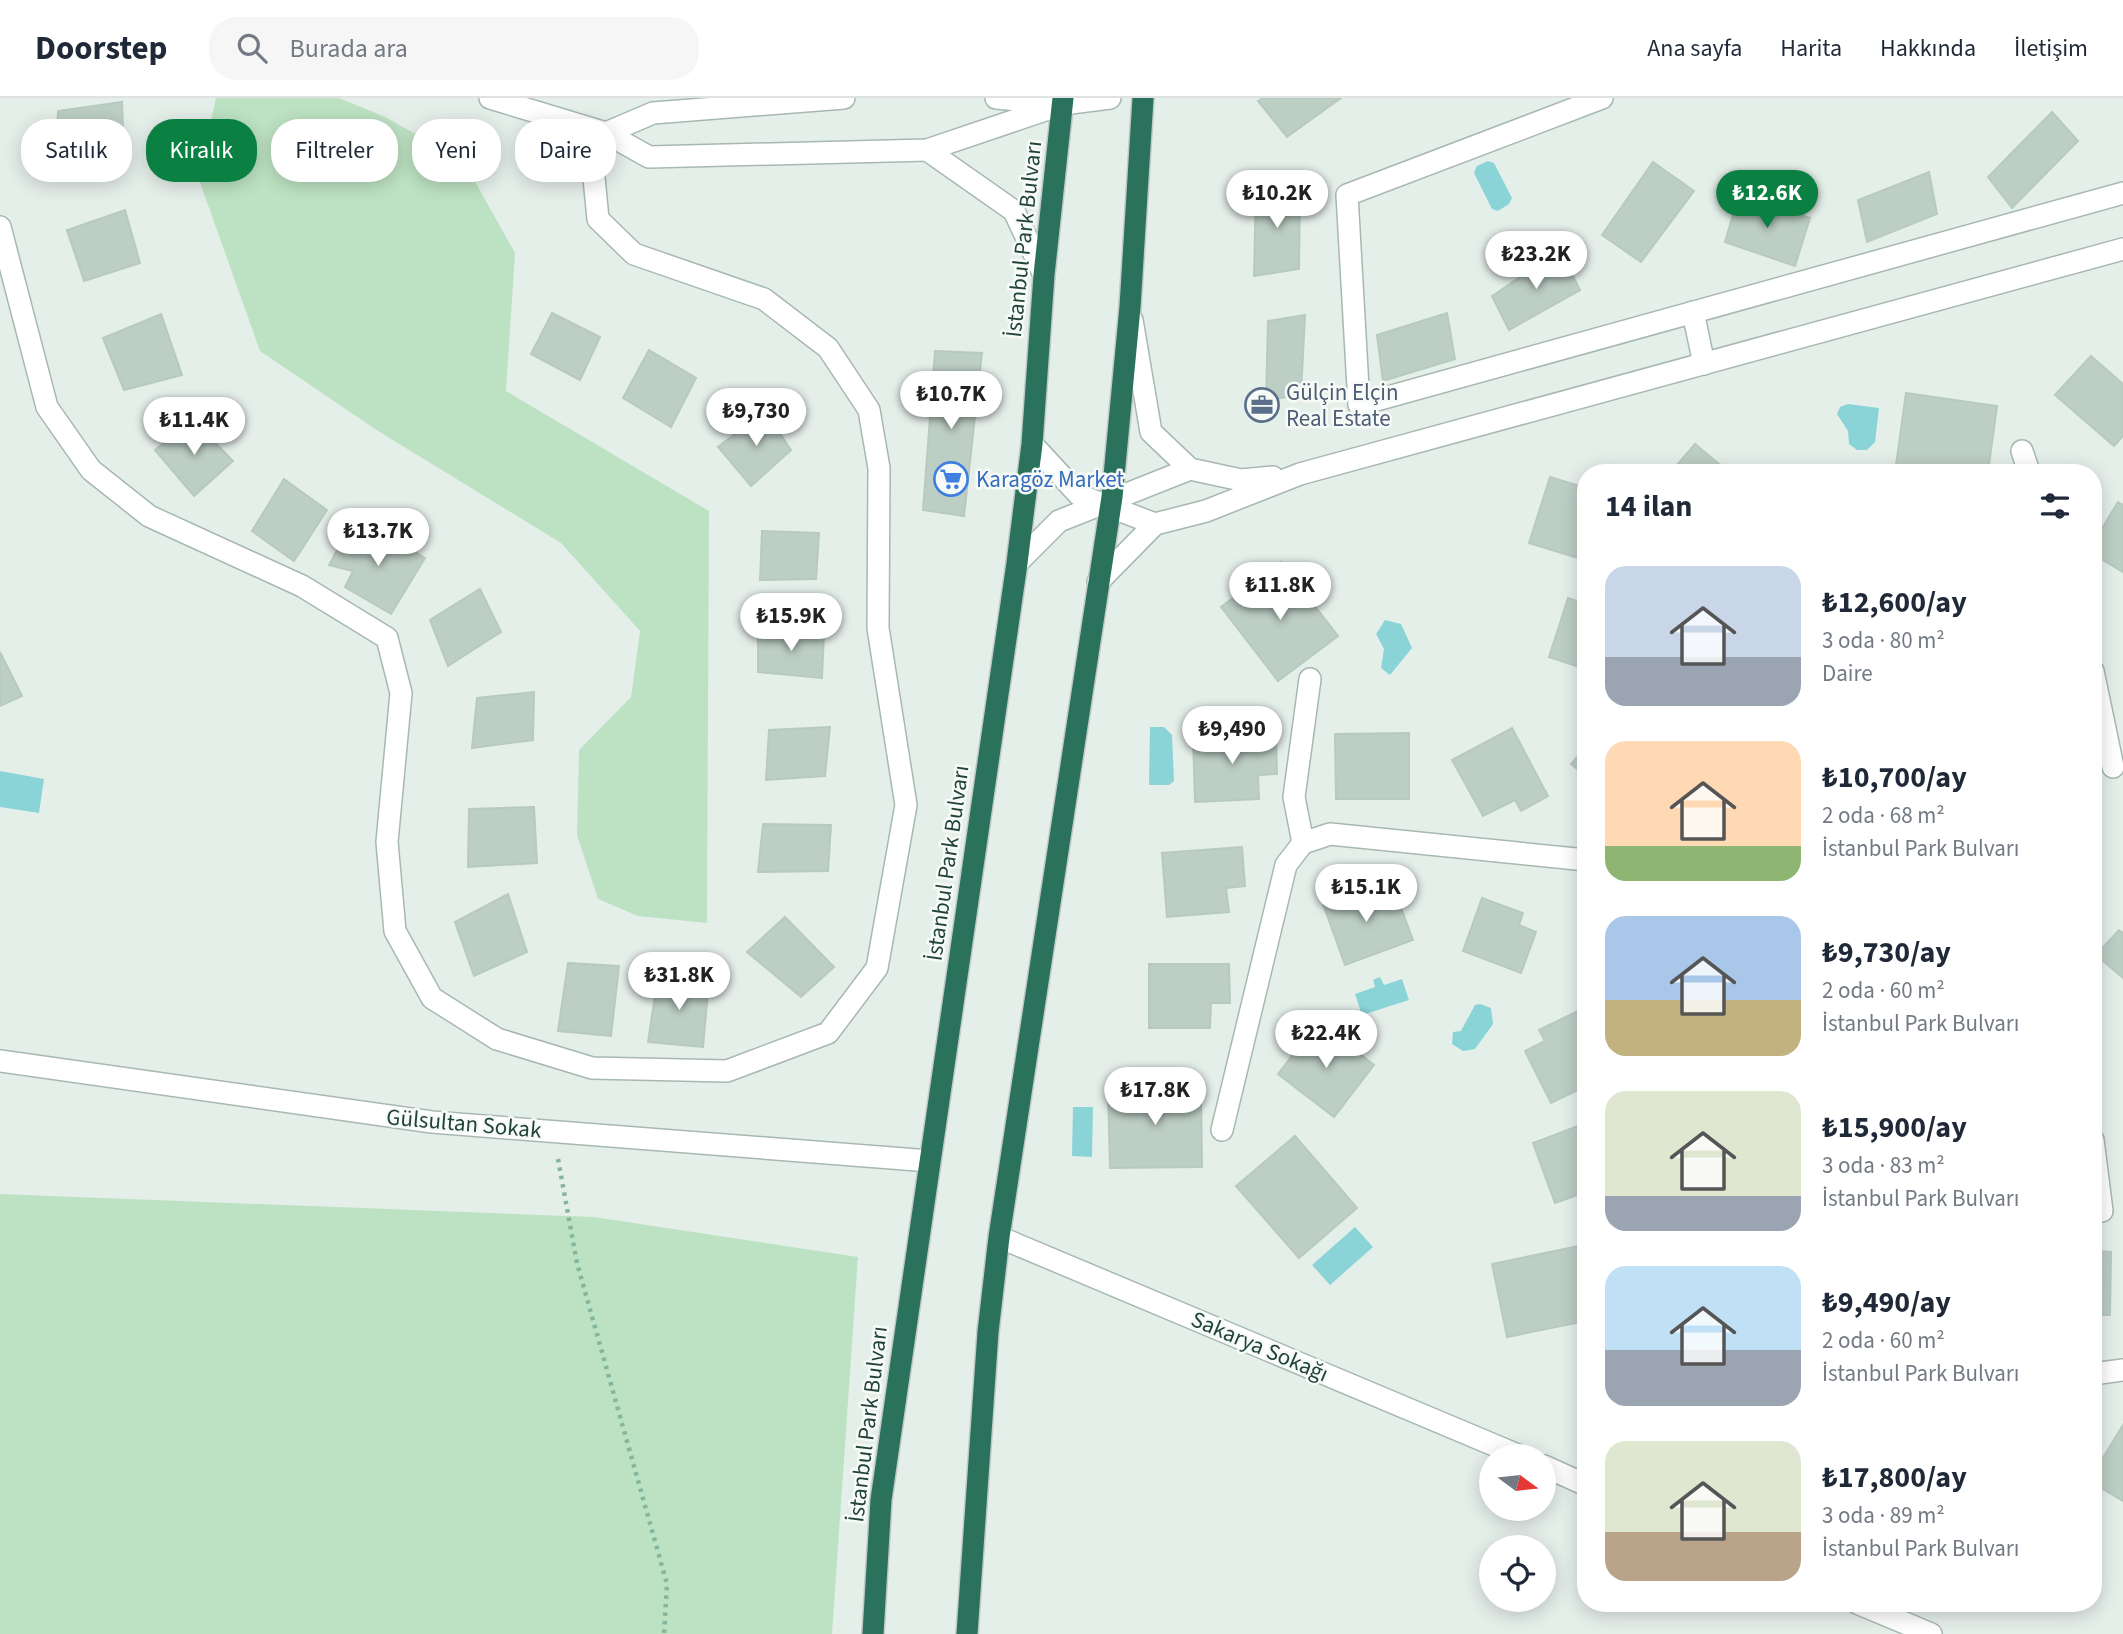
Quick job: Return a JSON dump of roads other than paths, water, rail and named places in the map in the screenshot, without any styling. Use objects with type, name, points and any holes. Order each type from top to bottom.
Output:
[{"type":"highway","points":[[967,1634],[988,1332],[999,1237],[1098,582],[1130,307],[1143,98]]},
{"type":"highway","name":"İstanbul Park Bulvarı","points":[[873,1634],[881,1500],[1032,444],[1044,275],[1063,101]]},
{"type":"street","points":[[616,129],[653,113],[844,98]]},
{"type":"street","points":[[996,98],[1063,101],[1110,98]]},
{"type":"street","points":[[1602,98],[1347,195],[1359,405],[2123,193]]},
{"type":"street","points":[[502,99],[563,119]]},
{"type":"street","points":[[616,139],[649,157],[927,150],[1063,101]]},
{"type":"street","points":[[927,150],[1014,211],[1044,275]]},
{"type":"street","points":[[0,227],[47,407],[91,470],[149,516],[303,586],[387,638],[401,693],[387,842],[395,931],[432,998],[497,1039],[592,1068],[727,1072],[828,1033],[877,968],[906,805],[878,628],[879,468],[869,410],[828,348],[764,299],[634,254],[598,219],[594,182]]},
{"type":"street","points":[[1098,582],[1155,524],[1206,511],[1300,474],[2123,249]]},
{"type":"street","points":[[1130,307],[1151,432],[1190,469],[1241,480],[1300,474]]},
{"type":"street","points":[[1693,312],[1704,364]]},
{"type":"street","points":[[1032,444],[1079,495],[1107,502],[1155,524]]},
{"type":"street","points":[[2022,451],[2026,464]]},
{"type":"street","points":[[1017,563],[1059,521],[1190,469]]},
{"type":"street","points":[[1303,843],[1294,797],[1310,680]]},
{"type":"street","points":[[2102,722],[2110,768]]},
{"type":"street","points":[[1222,1130],[1286,865],[1303,843],[1330,834],[1577,859]]},
{"type":"street","name":"Gülsultan Sokak","points":[[0,1061],[293,1105],[432,1122],[930,1161]]},
{"type":"street","name":"Sakarya Sokağı","points":[[999,1237],[1491,1444]]},
{"type":"street","points":[[2102,1373],[2123,1370]]},
{"type":"street","points":[[1556,1471],[1577,1481]]},
{"type":"street","points":[[1878,1612],[1931,1634]]},
{"type":"water","points":[[1488,161],[1494,163],[1512,198],[1509,204],[1498,211],[1492,209],[1474,173],[1477,166]]},
{"type":"water","points":[[1848,404],[1879,408],[1875,442],[1867,450],[1857,450],[1849,444],[1848,431],[1837,414],[1840,407]]},
{"type":"water","points":[[1385,620],[1401,624],[1412,648],[1390,675],[1381,668],[1384,649],[1376,634]]},
{"type":"water","points":[[1150,727],[1164,727],[1172,735],[1174,781],[1169,785],[1149,785]]},
{"type":"water","points":[[0,771],[44,779],[39,813],[0,807]]},
{"type":"water","points":[[1380,977],[1384,985],[1402,979],[1409,1000],[1362,1015],[1355,994],[1375,987],[1373,980]]},
{"type":"water","points":[[1475,1005],[1491,1008],[1493,1024],[1475,1049],[1463,1051],[1452,1044],[1453,1032],[1461,1031]]},
{"type":"water","points":[[1073,1107],[1093,1107],[1092,1157],[1072,1156]]},
{"type":"water","points":[[1355,1227],[1373,1247],[1330,1285],[1312,1265]]},
{"type":"place","name":"Gülçin Elçin Real Estate","points":[[1262,405]]},
{"type":"place","name":"Karagöz Market","points":[[951,479]]}]
